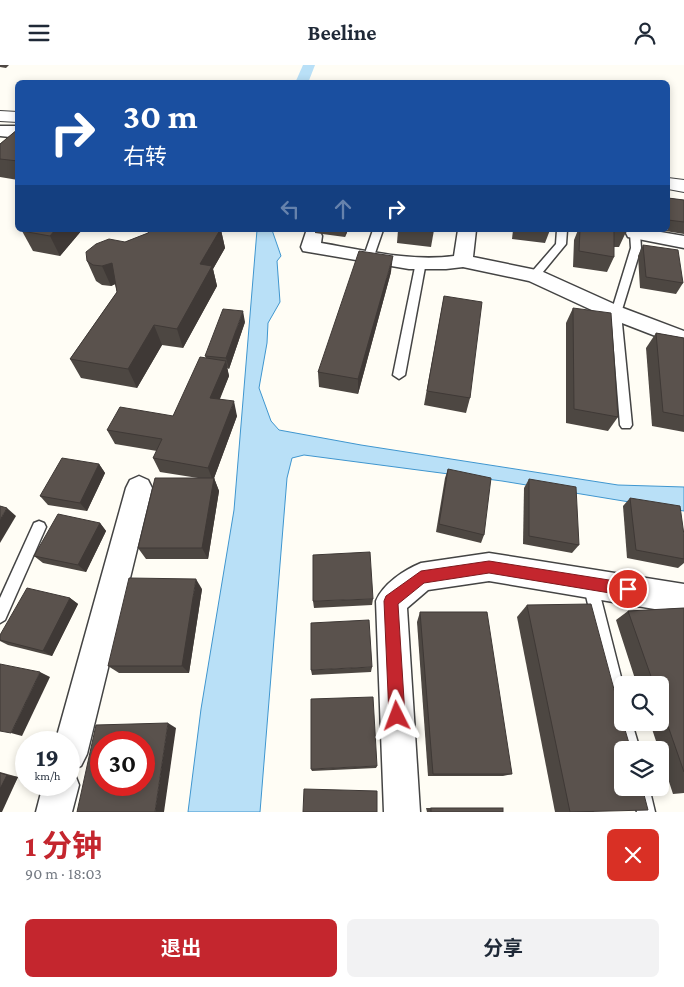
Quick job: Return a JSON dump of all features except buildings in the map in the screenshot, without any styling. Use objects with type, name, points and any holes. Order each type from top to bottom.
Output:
[{"type":"street","points":[[0,115],[15,117]]},
{"type":"street","points":[[0,131],[15,131]]},
{"type":"street","points":[[670,184],[684,186]]},
{"type":"street","points":[[463,261],[467,232]]},
{"type":"street","points":[[635,233],[684,242]]},
{"type":"street","points":[[313,236],[310,247],[421,263],[446,265],[463,261],[534,276],[616,313],[684,339]]},
{"type":"street","points":[[75,731],[139,488]]},
{"type":"street","points":[[402,812],[391,601],[421,577],[489,567],[684,599]]},
{"type":"street","points":[[54,812],[58,796]]},
{"type":"lane","points":[[368,256],[377,232]]},
{"type":"lane","points":[[534,276],[561,244],[562,232]]},
{"type":"lane","points":[[626,425],[616,313],[636,248],[635,233]]},
{"type":"lane","points":[[399,375],[421,263]]},
{"type":"lane","points":[[0,615],[39,527]]},
{"type":"lane","points":[[590,583],[614,684]]},
{"type":"lane","points":[[642,796],[646,812]]},
{"type":"water","points":[[257,232],[273,232],[281,256],[277,261],[280,302],[268,323],[267,343],[259,388],[271,421],[279,430],[361,445],[618,485],[684,487],[684,511],[502,481],[304,455],[292,458],[287,478],[260,812],[188,812],[201,709],[234,510]]},
{"type":"waterway","points":[[302,80],[309,65]]},
{"type":"route","points":[[397,716],[391,601],[421,577],[489,567],[628,589]]}]
